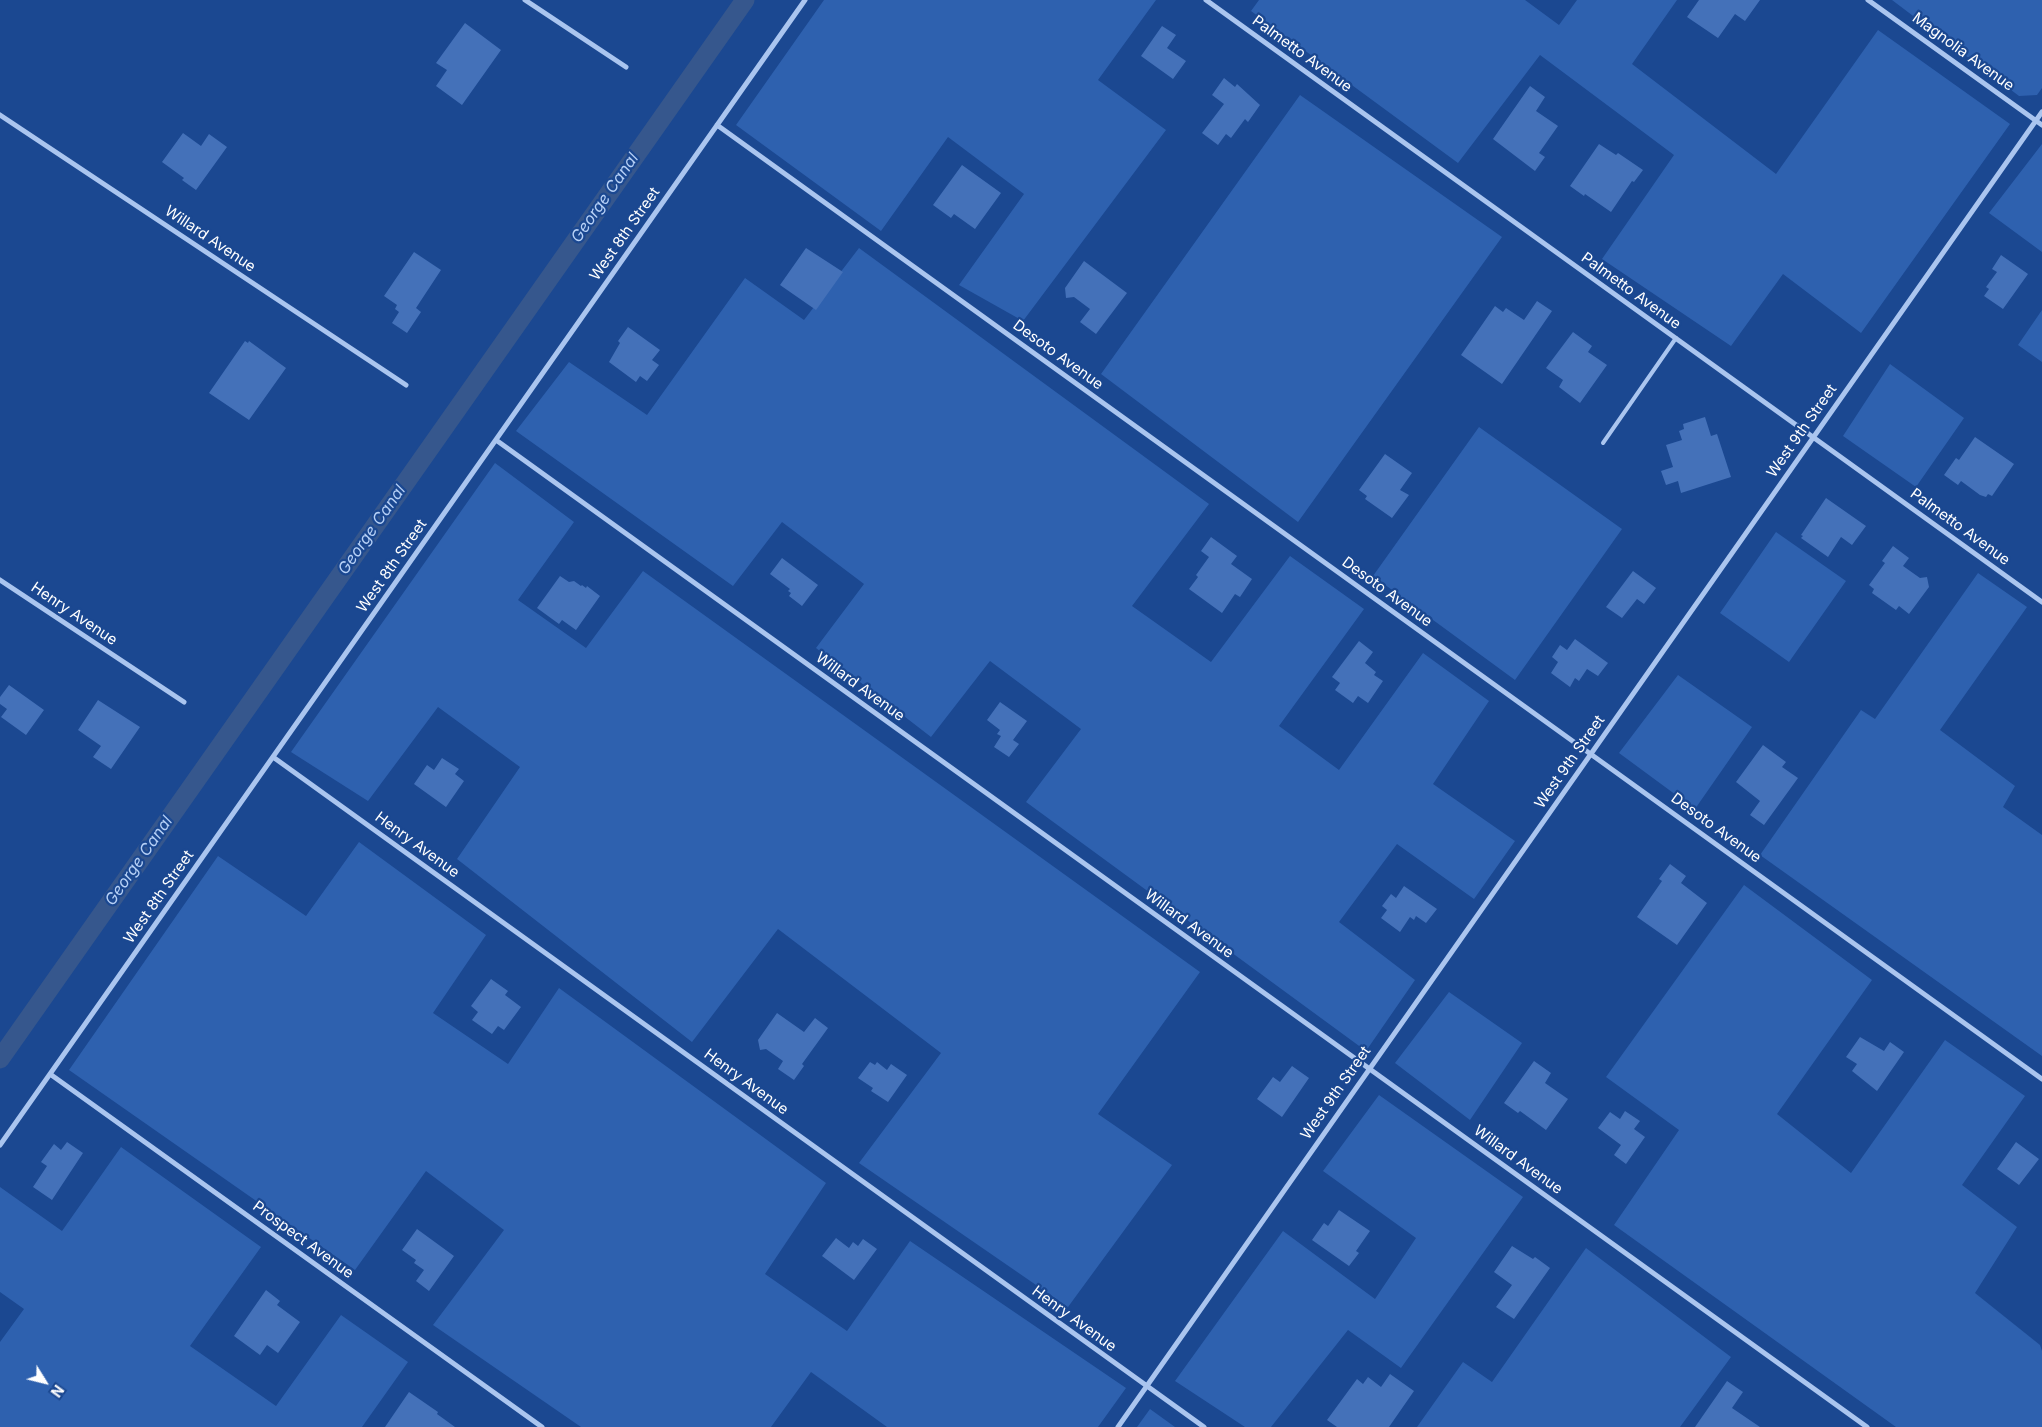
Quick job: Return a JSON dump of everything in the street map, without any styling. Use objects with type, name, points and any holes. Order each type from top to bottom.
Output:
[{"type":"street","points":[[525,0],[626,67]]},
{"type":"street","name":"West 8th Street","points":[[0,1146],[805,0]]},
{"type":"street","name":"Palmetto Avenue","points":[[1206,0],[2042,602]]},
{"type":"street","name":"Magnolia Avenue","points":[[1868,0],[2042,125]]},
{"type":"street","name":"West 9th Street","points":[[1118,1427],[2042,112]]},
{"type":"street","name":"Willard Avenue","points":[[0,115],[406,384]]},
{"type":"street","name":"Desoto Avenue","points":[[717,125],[2042,1079]]},
{"type":"street","name":"Willard Avenue","points":[[496,440],[1867,1427]]},
{"type":"street","name":"Henry Avenue","points":[[0,580],[184,702]]},
{"type":"street","name":"Henry Avenue","points":[[273,757],[1204,1427]]},
{"type":"street","name":"Prospect Avenue","points":[[50,1074],[542,1427]]},
{"type":"lane","points":[[1603,443],[1676,338]]},
{"type":"shaded area","points":[[824,0],[1156,0],[1098,80],[1166,130],[1023,321],[959,285],[1024,194],[948,137],[881,231],[736,125]]},
{"type":"shaded area","points":[[1259,0],[1525,0],[1559,25],[1577,0],[1677,0],[1632,64],[1776,174],[1878,30],[2010,124],[1861,333],[1783,274],[1731,346],[1602,259],[1674,155],[1540,55],[1458,163],[1251,11]]},
{"type":"shaded area","points":[[1892,0],[2042,0],[2042,88],[2037,95],[2019,96]]},
{"type":"shaded area","points":[[1300,95],[1502,237],[1298,522],[1101,374]]},
{"type":"shaded area","points":[[2042,144],[2042,252],[1989,213]]},
{"type":"shaded area","points":[[859,248],[1209,504],[1132,606],[1211,662],[1290,556],[1364,609],[1279,726],[1339,770],[1423,653],[1489,701],[1433,784],[1515,841],[1474,899],[1397,844],[1339,922],[1415,980],[1366,1051],[1026,802],[1081,729],[990,661],[931,737],[816,648],[864,584],[782,522],[733,586],[516,431],[569,362],[647,415],[745,278],[804,320]]},
{"type":"shaded area","points":[[2042,310],[2042,362],[2018,345]]},
{"type":"shaded area","points":[[1890,364],[1964,418],[1916,487],[1843,436]]},
{"type":"shaded area","points":[[1479,427],[1622,529],[1515,680],[1373,576]]},
{"type":"shaded area","points":[[495,463],[574,522],[518,600],[586,648],[643,571],[1200,972],[1098,1114],[1172,1165],[1068,1307],[859,1163],[941,1053],[778,929],[692,1042],[457,859],[520,767],[438,707],[368,801],[291,752]]},
{"type":"shaded area","points":[[1776,532],[1846,581],[1789,662],[1720,613]]},
{"type":"shaded area","points":[[1978,573],[2027,607],[1940,730],[2015,786],[2003,807],[2042,835],[2042,1056],[1760,855],[1861,710],[1875,719]]},
{"type":"shaded area","points":[[1678,675],[1752,727],[1695,809],[1619,753]]},
{"type":"shaded area","points":[[359,842],[486,935],[433,1013],[508,1064],[559,988],[826,1183],[765,1274],[847,1331],[910,1241],[1126,1388],[1098,1427],[887,1427],[811,1372],[771,1427],[581,1427],[433,1325],[504,1230],[426,1171],[355,1270],[69,1070],[218,856],[306,916]]},
{"type":"shaded area","points":[[1744,885],[1872,980],[1777,1114],[1851,1173],[1945,1040],[2025,1096],[1962,1185],[2017,1227],[1975,1293],[2040,1345],[2042,1351],[2042,1427],[1896,1427],[1614,1225],[1679,1130],[1606,1077]]},
{"type":"shaded area","points":[[1449,992],[1522,1043],[1470,1120],[1395,1063]]},
{"type":"shaded area","points":[[1379,1095],[1523,1197],[1401,1368],[1348,1330],[1271,1427],[1245,1427],[1175,1381],[1283,1231],[1375,1299],[1416,1238],[1323,1171]]},
{"type":"shaded area","points":[[121,1147],[261,1247],[190,1346],[276,1406],[341,1315],[408,1362],[362,1427],[0,1427],[0,1342],[24,1309],[0,1292],[0,1187],[62,1231]]},
{"type":"shaded area","points":[[1586,1248],[1731,1357],[1680,1427],[1417,1427],[1463,1362],[1492,1382]]},
{"type":"shaded area","points":[[1150,1409],[1175,1427],[1137,1427]]},
{"type":"building","points":[[1699,0],[1760,0],[1745,21],[1735,14],[1718,38],[1687,17]]},
{"type":"building","points":[[465,23],[501,50],[462,105],[436,86],[447,70],[436,63]]},
{"type":"building","points":[[1162,26],[1176,35],[1167,48],[1186,61],[1173,79],[1141,56]]},
{"type":"building","points":[[1224,78],[1235,87],[1237,84],[1260,105],[1248,122],[1245,119],[1231,138],[1226,134],[1218,145],[1202,133],[1224,104],[1212,95]]},
{"type":"building","points":[[1530,86],[1545,97],[1536,111],[1558,126],[1539,153],[1545,157],[1535,171],[1493,139]]},
{"type":"building","points":[[183,133],[201,146],[209,134],[227,147],[196,190],[182,180],[184,178],[162,162]]},
{"type":"building","points":[[1599,144],[1616,155],[1618,153],[1643,170],[1634,182],[1632,181],[1611,212],[1570,186]]},
{"type":"building","points":[[962,165],[1001,193],[975,229],[954,214],[951,218],[933,205]]},
{"type":"building","points":[[806,248],[843,272],[816,310],[780,285]]},
{"type":"building","points":[[414,252],[441,270],[416,308],[421,312],[407,333],[392,323],[399,312],[395,309],[397,305],[384,296]]},
{"type":"building","points":[[2001,255],[2028,274],[2003,309],[1984,296],[1989,289],[1986,287],[1997,272],[1992,269]]},
{"type":"building","points":[[1084,261],[1127,293],[1096,334],[1080,322],[1090,309],[1074,297],[1066,298],[1065,288]]},
{"type":"building","points":[[1537,301],[1552,311],[1502,384],[1461,355],[1495,306],[1503,312],[1506,308],[1524,320]]},
{"type":"building","points":[[628,327],[660,350],[652,360],[659,365],[647,381],[640,376],[636,382],[609,362],[620,343],[618,341]]},
{"type":"building","points":[[1573,332],[1592,346],[1588,352],[1607,365],[1580,403],[1559,387],[1563,380],[1546,368]]},
{"type":"building","points":[[245,341],[248,343],[249,341],[286,368],[249,420],[209,393]]},
{"type":"building","points":[[1705,417],[1711,436],[1717,434],[1731,477],[1681,493],[1678,481],[1666,485],[1661,471],[1673,467],[1666,445],[1682,440],[1679,431],[1684,429],[1683,424]]},
{"type":"building","points":[[1975,437],[2014,464],[1992,496],[1988,494],[1986,497],[1980,495],[1961,481],[1958,485],[1944,475],[1956,458],[1959,460]]},
{"type":"building","points":[[1385,454],[1412,473],[1400,490],[1409,495],[1392,518],[1365,499],[1367,496],[1359,490]]},
{"type":"building","points":[[1826,498],[1866,526],[1852,545],[1841,537],[1828,557],[1801,538],[1803,536],[1801,535]]},
{"type":"building","points":[[1211,537],[1237,556],[1231,564],[1252,579],[1240,597],[1235,594],[1222,613],[1189,589],[1209,557],[1201,551]]},
{"type":"building","points":[[1893,546],[1909,558],[1903,566],[1920,578],[1927,577],[1929,587],[1909,614],[1899,606],[1896,610],[1872,593],[1874,589],[1869,585],[1885,563],[1882,561]]},
{"type":"building","points":[[782,558],[818,585],[802,606],[789,596],[791,593],[788,591],[790,589],[770,574]]},
{"type":"building","points":[[1633,571],[1656,588],[1644,604],[1637,599],[1622,618],[1606,607]]},
{"type":"building","points":[[560,576],[569,582],[574,581],[586,588],[587,586],[600,596],[576,630],[562,620],[559,624],[537,608]]},
{"type":"building","points":[[1575,639],[1608,663],[1598,676],[1587,669],[1579,681],[1575,678],[1570,687],[1551,673],[1558,662],[1552,657],[1560,645],[1567,650]]},
{"type":"building","points":[[1359,641],[1373,652],[1365,663],[1376,672],[1374,675],[1383,681],[1368,703],[1358,696],[1353,703],[1335,690],[1340,683],[1332,677]]},
{"type":"building","points":[[9,685],[44,710],[26,735],[1,717],[7,709],[0,704],[0,697]]},
{"type":"building","points":[[98,700],[140,727],[111,769],[93,757],[101,746],[78,730]]},
{"type":"building","points":[[1000,702],[1027,721],[1013,740],[1019,744],[1009,757],[994,747],[1001,736],[997,734],[1000,730],[987,720]]},
{"type":"building","points":[[1763,745],[1786,762],[1782,767],[1798,778],[1764,825],[1750,815],[1760,801],[1736,782]]},
{"type":"building","points":[[442,758],[459,769],[455,774],[464,781],[446,807],[414,784],[427,765],[434,770]]},
{"type":"building","points":[[1670,864],[1686,876],[1681,883],[1707,903],[1677,945],[1637,917],[1662,881],[1659,879]]},
{"type":"building","points":[[1404,886],[1437,909],[1426,923],[1416,916],[1414,920],[1410,917],[1400,932],[1381,918],[1387,910],[1382,906],[1391,894],[1396,898]]},
{"type":"building","points":[[491,979],[508,991],[505,995],[521,1007],[504,1030],[498,1026],[492,1034],[472,1020],[478,1012],[471,1006]]},
{"type":"building","points":[[777,1013],[804,1032],[815,1018],[828,1028],[802,1064],[804,1066],[794,1080],[778,1069],[783,1061],[766,1049],[760,1050],[758,1040]]},
{"type":"building","points":[[1860,1037],[1884,1051],[1890,1042],[1904,1052],[1877,1091],[1852,1071],[1857,1064],[1846,1057]]},
{"type":"building","points":[[1534,1061],[1551,1073],[1545,1083],[1568,1099],[1546,1130],[1520,1111],[1518,1113],[1504,1103]]},
{"type":"building","points":[[870,1062],[875,1065],[877,1062],[887,1070],[891,1064],[907,1075],[888,1102],[871,1091],[873,1088],[858,1078]]},
{"type":"building","points":[[1292,1066],[1309,1078],[1282,1117],[1257,1099],[1273,1077],[1280,1082]]},
{"type":"building","points":[[1625,1111],[1640,1121],[1634,1129],[1645,1137],[1626,1164],[1614,1155],[1621,1145],[1598,1128],[1610,1112],[1620,1119]]},
{"type":"building","points":[[67,1142],[83,1153],[52,1200],[33,1187],[47,1166],[41,1162],[54,1144],[61,1150]]},
{"type":"building","points":[[2016,1142],[2039,1159],[2019,1185],[1997,1169]]},
{"type":"building","points":[[1339,1210],[1370,1231],[1356,1251],[1359,1253],[1349,1266],[1312,1240],[1324,1223],[1328,1226]]},
{"type":"building","points":[[417,1229],[454,1256],[429,1291],[416,1281],[424,1270],[414,1263],[416,1260],[402,1250]]},
{"type":"building","points":[[836,1238],[849,1248],[853,1242],[858,1246],[863,1239],[877,1249],[854,1280],[822,1256]]},
{"type":"building","points":[[1512,1246],[1533,1259],[1535,1257],[1550,1268],[1514,1319],[1496,1307],[1512,1285],[1494,1272]]},
{"type":"building","points":[[266,1290],[280,1301],[277,1305],[300,1322],[278,1353],[267,1345],[260,1355],[234,1336]]},
{"type":"building","points":[[1390,1374],[1414,1391],[1389,1427],[1337,1427],[1327,1420],[1357,1379],[1363,1384],[1368,1377],[1381,1387]]},
{"type":"building","points":[[1727,1381],[1743,1392],[1732,1408],[1760,1427],[1695,1427]]},
{"type":"building","points":[[409,1392],[438,1412],[437,1414],[455,1427],[385,1427]]},
{"type":"waterway","name":"George Canal","points":[[0,1059],[745,0]]}]
